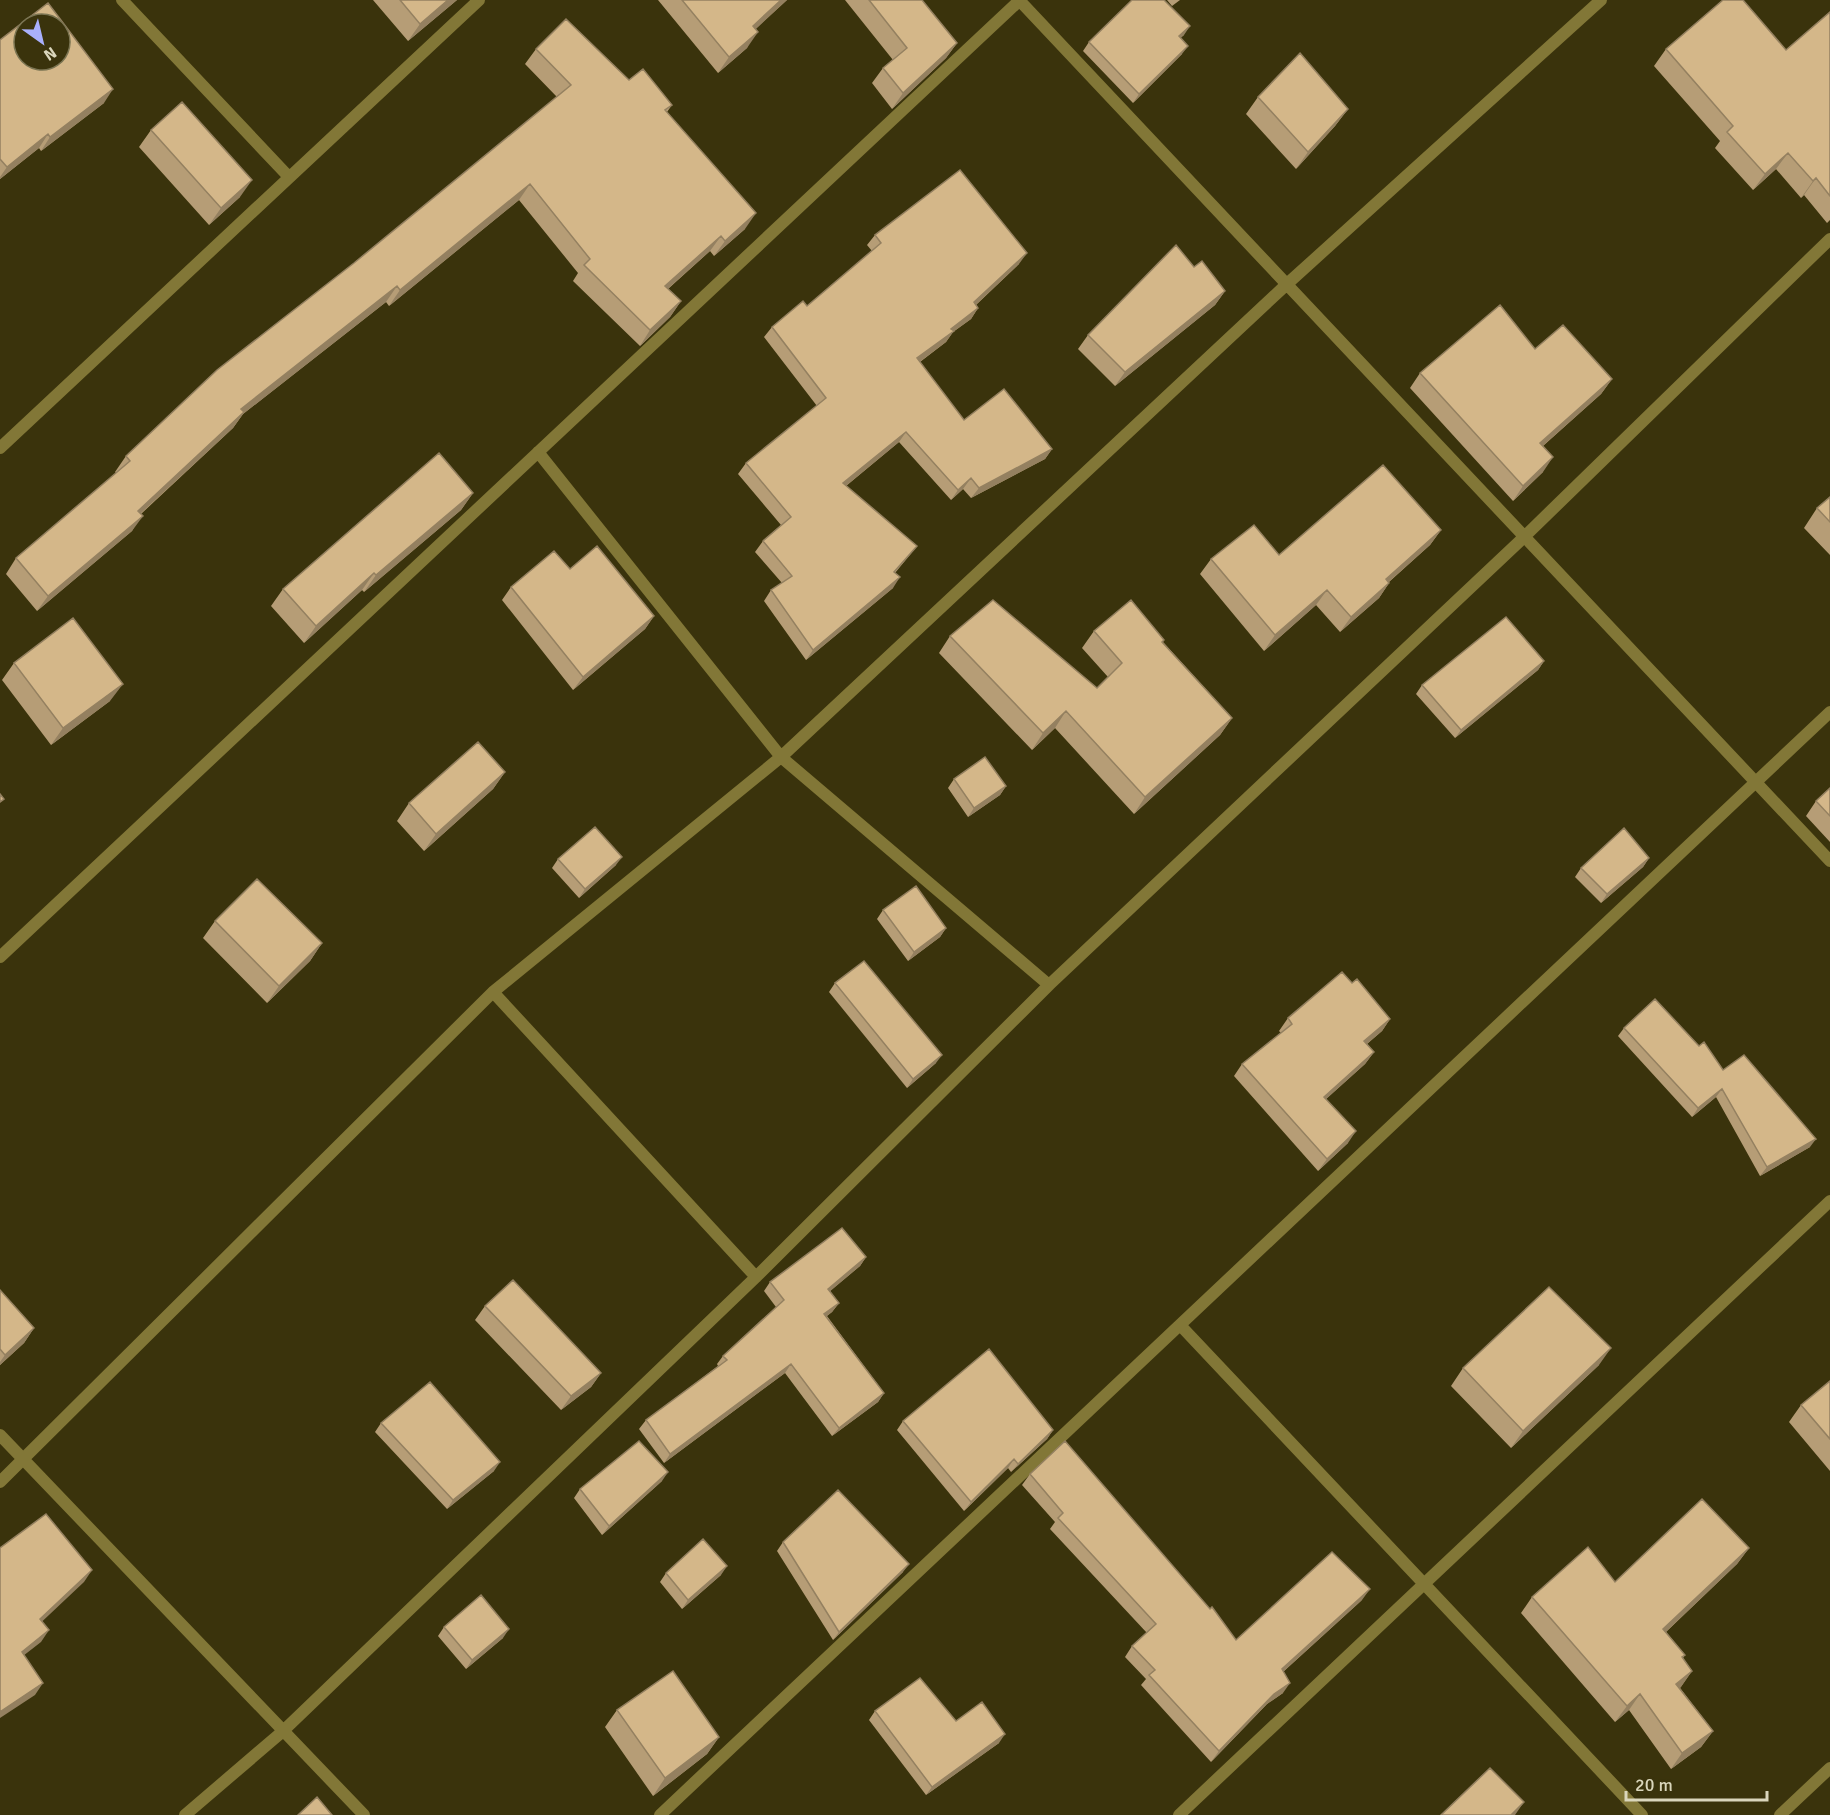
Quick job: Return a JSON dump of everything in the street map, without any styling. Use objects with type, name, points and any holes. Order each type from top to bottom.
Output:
[{"type":"street","points":[[122,0],[289,177]]},
{"type":"street","points":[[0,448],[479,0]]},
{"type":"street","points":[[0,957],[1019,0],[1523,538],[1830,861]]},
{"type":"street","points":[[0,1482],[24,1461],[493,992],[781,757],[1287,284],[1601,0]]},
{"type":"street","points":[[184,1815],[282,1732],[756,1277],[1049,985],[1523,538],[1830,239]]},
{"type":"street","points":[[538,452],[781,757],[1049,985]]},
{"type":"street","points":[[660,1815],[1830,712]]},
{"type":"street","points":[[493,992],[756,1277]]},
{"type":"street","points":[[1179,1815],[1830,1201]]},
{"type":"street","points":[[1180,1325],[1641,1815]]},
{"type":"street","points":[[0,1434],[282,1732],[364,1815]]},
{"type":"street","points":[[1780,1815],[1830,1768]]},
{"type":"building","points":[[400,0],[448,0],[420,24]]},
{"type":"building","points":[[682,0],[781,0],[753,26],[758,32],[729,57]]},
{"type":"building","points":[[869,0],[922,0],[957,43],[903,93],[883,68],[907,48]]},
{"type":"building","points":[[1132,0],[1164,0],[1190,26],[1179,36],[1188,46],[1139,94],[1089,42]]},
{"type":"building","points":[[1723,0],[1743,0],[1786,50],[1830,12],[1830,196],[1816,178],[1813,181],[1788,153],[1765,174],[1727,132],[1733,126],[1666,49]]},
{"type":"building","points":[[48,3],[55,12],[36,12]]},
{"type":"building","points":[[566,19],[629,80],[643,69],[672,105],[665,110],[756,213],[725,241],[721,236],[665,286],[681,301],[650,330],[584,265],[590,259],[530,184],[400,290],[397,286],[241,409],[244,412],[138,511],[143,516],[48,596],[16,558],[130,461],[126,456],[217,370],[354,263],[571,85],[536,49]]},
{"type":"building","points":[[12,31],[12,72],[72,72],[72,35],[113,89],[50,137],[48,134],[7,167],[0,159],[0,40]]},
{"type":"building","points":[[1300,53],[1348,109],[1308,152],[1258,97]]},
{"type":"building","points":[[182,102],[252,180],[221,208],[151,130]]},
{"type":"building","points":[[960,170],[1027,253],[974,302],[978,308],[951,329],[954,331],[917,358],[964,420],[1004,389],[1052,449],[979,488],[971,478],[958,490],[906,432],[843,483],[917,546],[894,572],[900,577],[813,650],[771,590],[792,576],[763,541],[791,517],[746,463],[826,398],[772,327],[803,301],[807,306],[881,243],[875,235]]},
{"type":"building","points":[[1176,245],[1194,267],[1202,261],[1225,291],[1125,372],[1088,335]]},
{"type":"building","points":[[1500,305],[1535,349],[1563,325],[1612,379],[1540,443],[1553,457],[1523,486],[1420,373]]},
{"type":"building","points":[[439,453],[473,493],[376,575],[374,573],[316,626],[283,589]]},
{"type":"building","points":[[1383,465],[1441,530],[1386,579],[1389,583],[1351,617],[1327,590],[1275,635],[1211,559],[1254,525],[1279,555]]},
{"type":"building","points":[[1830,497],[1830,522],[1817,508]]},
{"type":"building","points":[[597,546],[654,616],[583,677],[511,587],[554,551],[570,569]]},
{"type":"building","points":[[993,600],[1097,688],[1122,663],[1094,631],[1131,600],[1164,640],[1162,642],[1232,718],[1145,797],[1066,711],[1043,733],[950,636]]},
{"type":"building","points":[[1506,617],[1544,661],[1461,730],[1422,685]]},
{"type":"building","points":[[73,618],[123,684],[63,728],[14,663]]},
{"type":"building","points":[[478,742],[505,772],[436,834],[409,803]]},
{"type":"building","points":[[985,757],[1006,786],[974,808],[954,779]]},
{"type":"building","points":[[1830,788],[1830,816],[1816,801]]},
{"type":"building","points":[[595,827],[622,857],[585,889],[558,859]]},
{"type":"building","points":[[1624,828],[1649,858],[1607,894],[1581,868]]},
{"type":"building","points":[[257,879],[322,943],[279,986],[215,921]]},
{"type":"building","points":[[916,886],[946,928],[914,952],[883,910]]},
{"type":"building","points":[[864,961],[942,1055],[913,1079],[835,983]]},
{"type":"building","points":[[1342,972],[1352,983],[1357,979],[1390,1019],[1364,1041],[1374,1052],[1324,1097],[1356,1131],[1327,1159],[1242,1064],[1292,1024],[1288,1018]]},
{"type":"building","points":[[1655,999],[1699,1046],[1704,1042],[1723,1070],[1744,1055],[1816,1139],[1767,1167],[1722,1089],[1698,1108],[1624,1028]]},
{"type":"building","points":[[842,1228],[866,1257],[828,1289],[839,1303],[824,1314],[884,1393],[839,1428],[791,1364],[670,1454],[646,1420],[727,1360],[723,1356],[784,1300],[770,1282]]},
{"type":"building","points":[[513,1280],[601,1373],[571,1396],[485,1306]]},
{"type":"building","points":[[1549,1287],[1611,1348],[1523,1431],[1463,1368]]},
{"type":"building","points":[[0,1290],[34,1328],[5,1355],[0,1349]]},
{"type":"building","points":[[989,1349],[1053,1430],[1018,1464],[1014,1459],[971,1502],[903,1421]]},
{"type":"building","points":[[1830,1381],[1830,1439],[1801,1405]]},
{"type":"building","points":[[430,1382],[500,1462],[453,1500],[381,1423]]},
{"type":"building","points":[[639,1441],[668,1472],[609,1526],[580,1489]]},
{"type":"building","points":[[1065,1441],[1210,1609],[1212,1607],[1236,1640],[1332,1552],[1370,1589],[1282,1669],[1290,1683],[1274,1694],[1219,1751],[1149,1675],[1155,1670],[1132,1646],[1156,1624],[1058,1518],[1063,1513],[1030,1474]]},
{"type":"building","points":[[838,1490],[909,1564],[839,1632],[783,1542]]},
{"type":"building","points":[[1702,1499],[1749,1548],[1663,1629],[1685,1655],[1682,1657],[1692,1671],[1676,1684],[1713,1731],[1682,1753],[1640,1694],[1627,1706],[1532,1597],[1588,1547],[1615,1582]]},
{"type":"building","points":[[46,1514],[92,1570],[40,1619],[49,1630],[22,1652],[43,1683],[0,1712],[0,1548]]},
{"type":"building","points":[[703,1539],[727,1566],[688,1600],[666,1573]]},
{"type":"building","points":[[481,1595],[509,1629],[472,1660],[444,1627]]},
{"type":"building","points":[[673,1671],[719,1737],[665,1778],[617,1710]]},
{"type":"building","points":[[920,1678],[956,1721],[982,1702],[1005,1734],[932,1787],[875,1711]]},
{"type":"building","points":[[1490,1768],[1524,1802],[1511,1815],[1441,1815]]},
{"type":"building","points":[[317,1797],[332,1815],[298,1815]]}]
